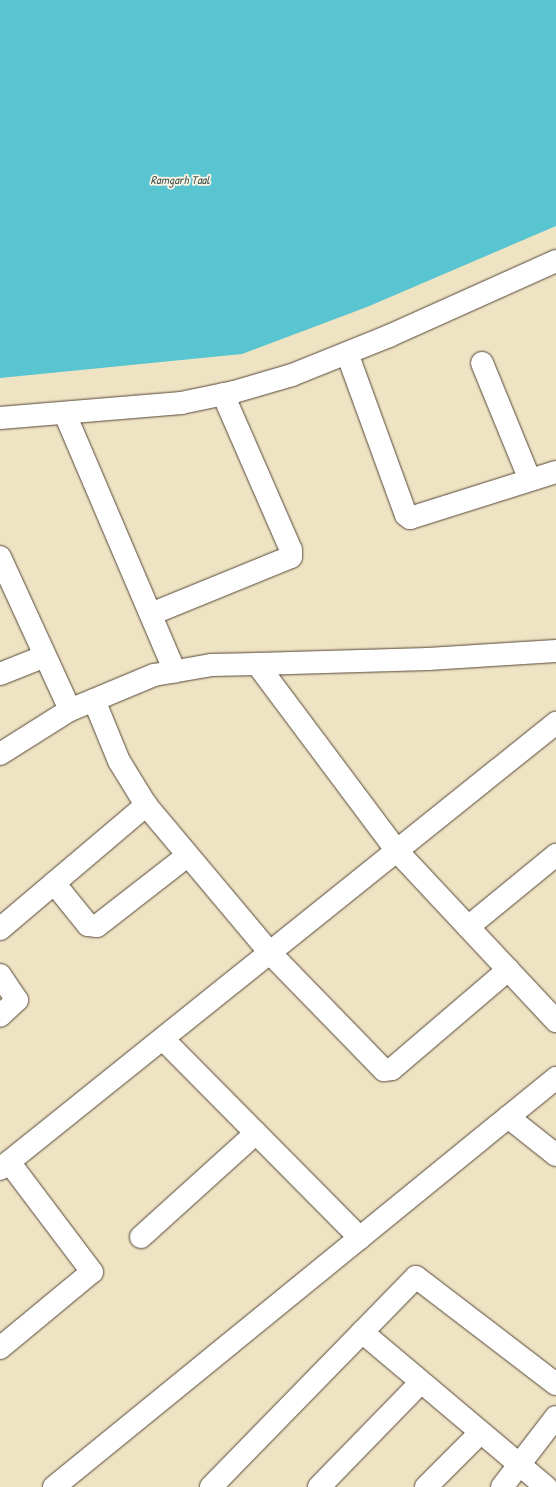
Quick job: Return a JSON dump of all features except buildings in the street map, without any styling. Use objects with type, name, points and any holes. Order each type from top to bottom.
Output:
[{"type":"street","points":[[0,418],[66,414],[181,403],[223,394],[292,375],[389,336],[556,261]]},
{"type":"street","points":[[353,350],[406,516],[410,518],[556,472]]},
{"type":"street","points":[[482,363],[530,480]]},
{"type":"street","points":[[151,614],[291,557],[291,550],[223,394]]},
{"type":"street","points":[[66,414],[175,672]]},
{"type":"street","points":[[0,557],[70,710]]},
{"type":"street","points":[[0,754],[70,710],[154,676],[212,665],[428,659],[556,650]]},
{"type":"street","points":[[0,674],[45,656]]},
{"type":"street","points":[[257,664],[396,851],[556,1021]]},
{"type":"street","points":[[94,700],[119,761],[146,805],[270,954],[384,1070],[392,1069],[508,970]]},
{"type":"street","points":[[0,1348],[92,1272],[92,1268],[5,1165],[270,954],[556,723]]},
{"type":"street","points":[[0,929],[146,805]]},
{"type":"street","points":[[468,927],[556,854]]},
{"type":"street","points":[[54,883],[88,925],[97,926],[187,856]]},
{"type":"street","points":[[0,975],[17,1000],[0,1016]]},
{"type":"street","points":[[163,1038],[360,1238]]},
{"type":"street","points":[[54,1487],[556,1078]]},
{"type":"street","points":[[508,1117],[556,1155]]},
{"type":"street","points":[[141,1237],[256,1133]]},
{"type":"street","points":[[211,1487],[413,1279],[419,1278],[556,1384]]},
{"type":"street","points":[[362,1332],[480,1433],[520,1464],[546,1487]]},
{"type":"street","points":[[319,1487],[421,1382]]},
{"type":"street","points":[[502,1487],[556,1417]]},
{"type":"street","points":[[426,1487],[480,1433]]},
{"type":"water","name":"Ramgarh Taal","points":[[0,0],[556,0],[556,226],[367,307],[242,354],[0,378]]}]
